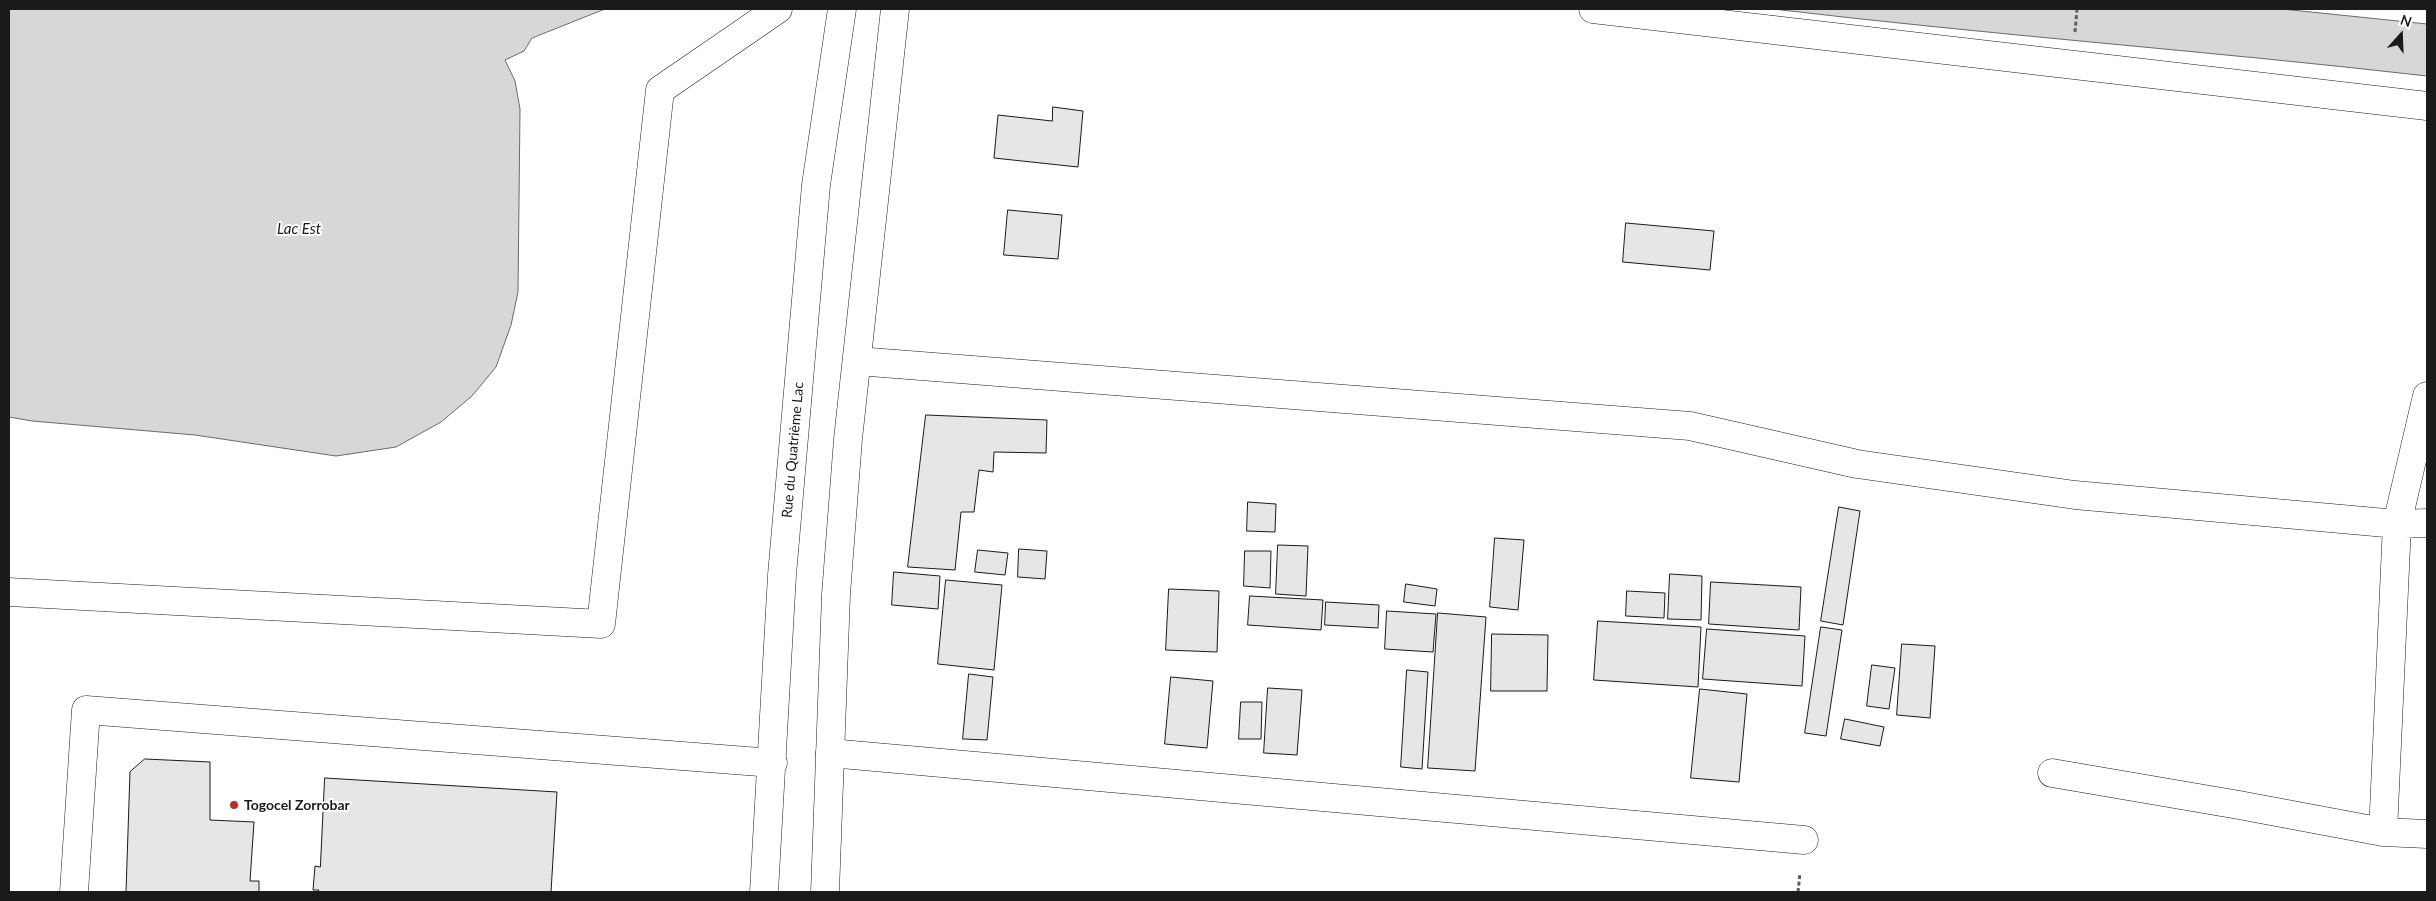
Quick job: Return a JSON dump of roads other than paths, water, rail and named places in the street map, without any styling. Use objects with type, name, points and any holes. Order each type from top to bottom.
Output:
[{"type":"street","points":[[9,592],[601,624],[660,90],[778,9]]},
{"type":"street","name":"Rue du Quatrième Lac","points":[[764,892],[773,762],[782,575],[816,185],[842,9]]},
{"type":"street","points":[[825,892],[836,594],[857,361],[895,9]]},
{"type":"street","points":[[1593,9],[2427,106]]},
{"type":"street","points":[[857,361],[1690,426],[1857,464],[2075,495],[2397,524],[2427,523]]},
{"type":"street","points":[[2383,832],[2397,524],[2427,396]]},
{"type":"street","points":[[74,892],[86,710],[773,762]]},
{"type":"street","points":[[830,753],[1804,840]]},
{"type":"street","points":[[2052,773],[2383,832],[2427,834]]},
{"type":"water","name":"Lac Est","points":[[9,9],[605,9],[532,38],[524,51],[505,60],[515,81],[520,109],[518,292],[511,325],[496,367],[472,396],[441,422],[396,447],[336,456],[195,435],[32,421],[9,417]]},
{"type":"water","points":[[1773,9],[2282,9],[2427,24],[2427,76],[1936,27]]},
{"type":"place","name":"Togocel Zorrobar","points":[[234,805]]}]
